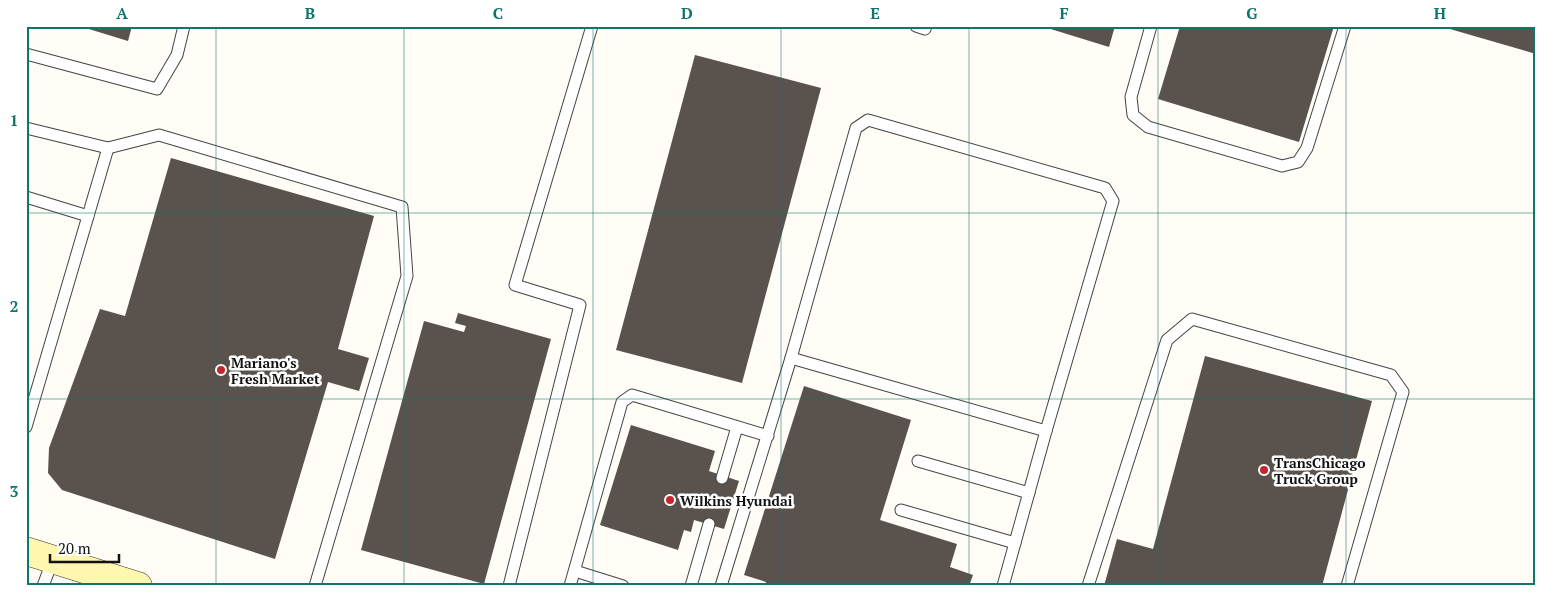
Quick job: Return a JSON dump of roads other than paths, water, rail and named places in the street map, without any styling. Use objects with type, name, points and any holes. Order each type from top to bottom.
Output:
[{"type":"main road","points":[[26,551],[138,586]]},
{"type":"lane","points":[[26,54],[157,89],[177,55],[184,26]]},
{"type":"lane","points":[[509,586],[580,305],[515,285],[592,26]]},
{"type":"lane","points":[[916,26],[925,29],[926,26]]},
{"type":"lane","points":[[1151,26],[1131,97],[1133,115],[1148,127],[1282,166],[1298,162],[1308,148],[1345,26]]},
{"type":"lane","points":[[721,586],[791,358],[856,128],[868,120],[1106,188],[1114,201],[1046,431],[1003,586]]},
{"type":"lane","points":[[26,128],[108,148],[159,135],[402,207],[407,276],[315,586]]},
{"type":"lane","points":[[26,427],[29,406],[108,148]]},
{"type":"lane","points":[[26,197],[88,216]]},
{"type":"lane","points":[[1088,586],[1167,340],[1192,319],[1391,375],[1403,392],[1347,586]]},
{"type":"lane","points":[[791,358],[1046,431]]},
{"type":"lane","points":[[570,586],[622,402],[632,395],[768,436]]},
{"type":"lane","points":[[722,478],[737,427]]},
{"type":"lane","points":[[918,461],[1029,493]]},
{"type":"lane","points":[[901,510],[1015,543]]},
{"type":"lane","points":[[690,586],[708,524]]},
{"type":"lane","points":[[43,586],[53,559]]},
{"type":"lane","points":[[575,571],[623,586]]},
{"type":"place","name":"Mariano's Fresh Market","points":[[221,370]]},
{"type":"place","name":"TransChicago Truck Group","points":[[1264,470]]},
{"type":"place","name":"Wilkins Hyundai","points":[[670,500]]}]
